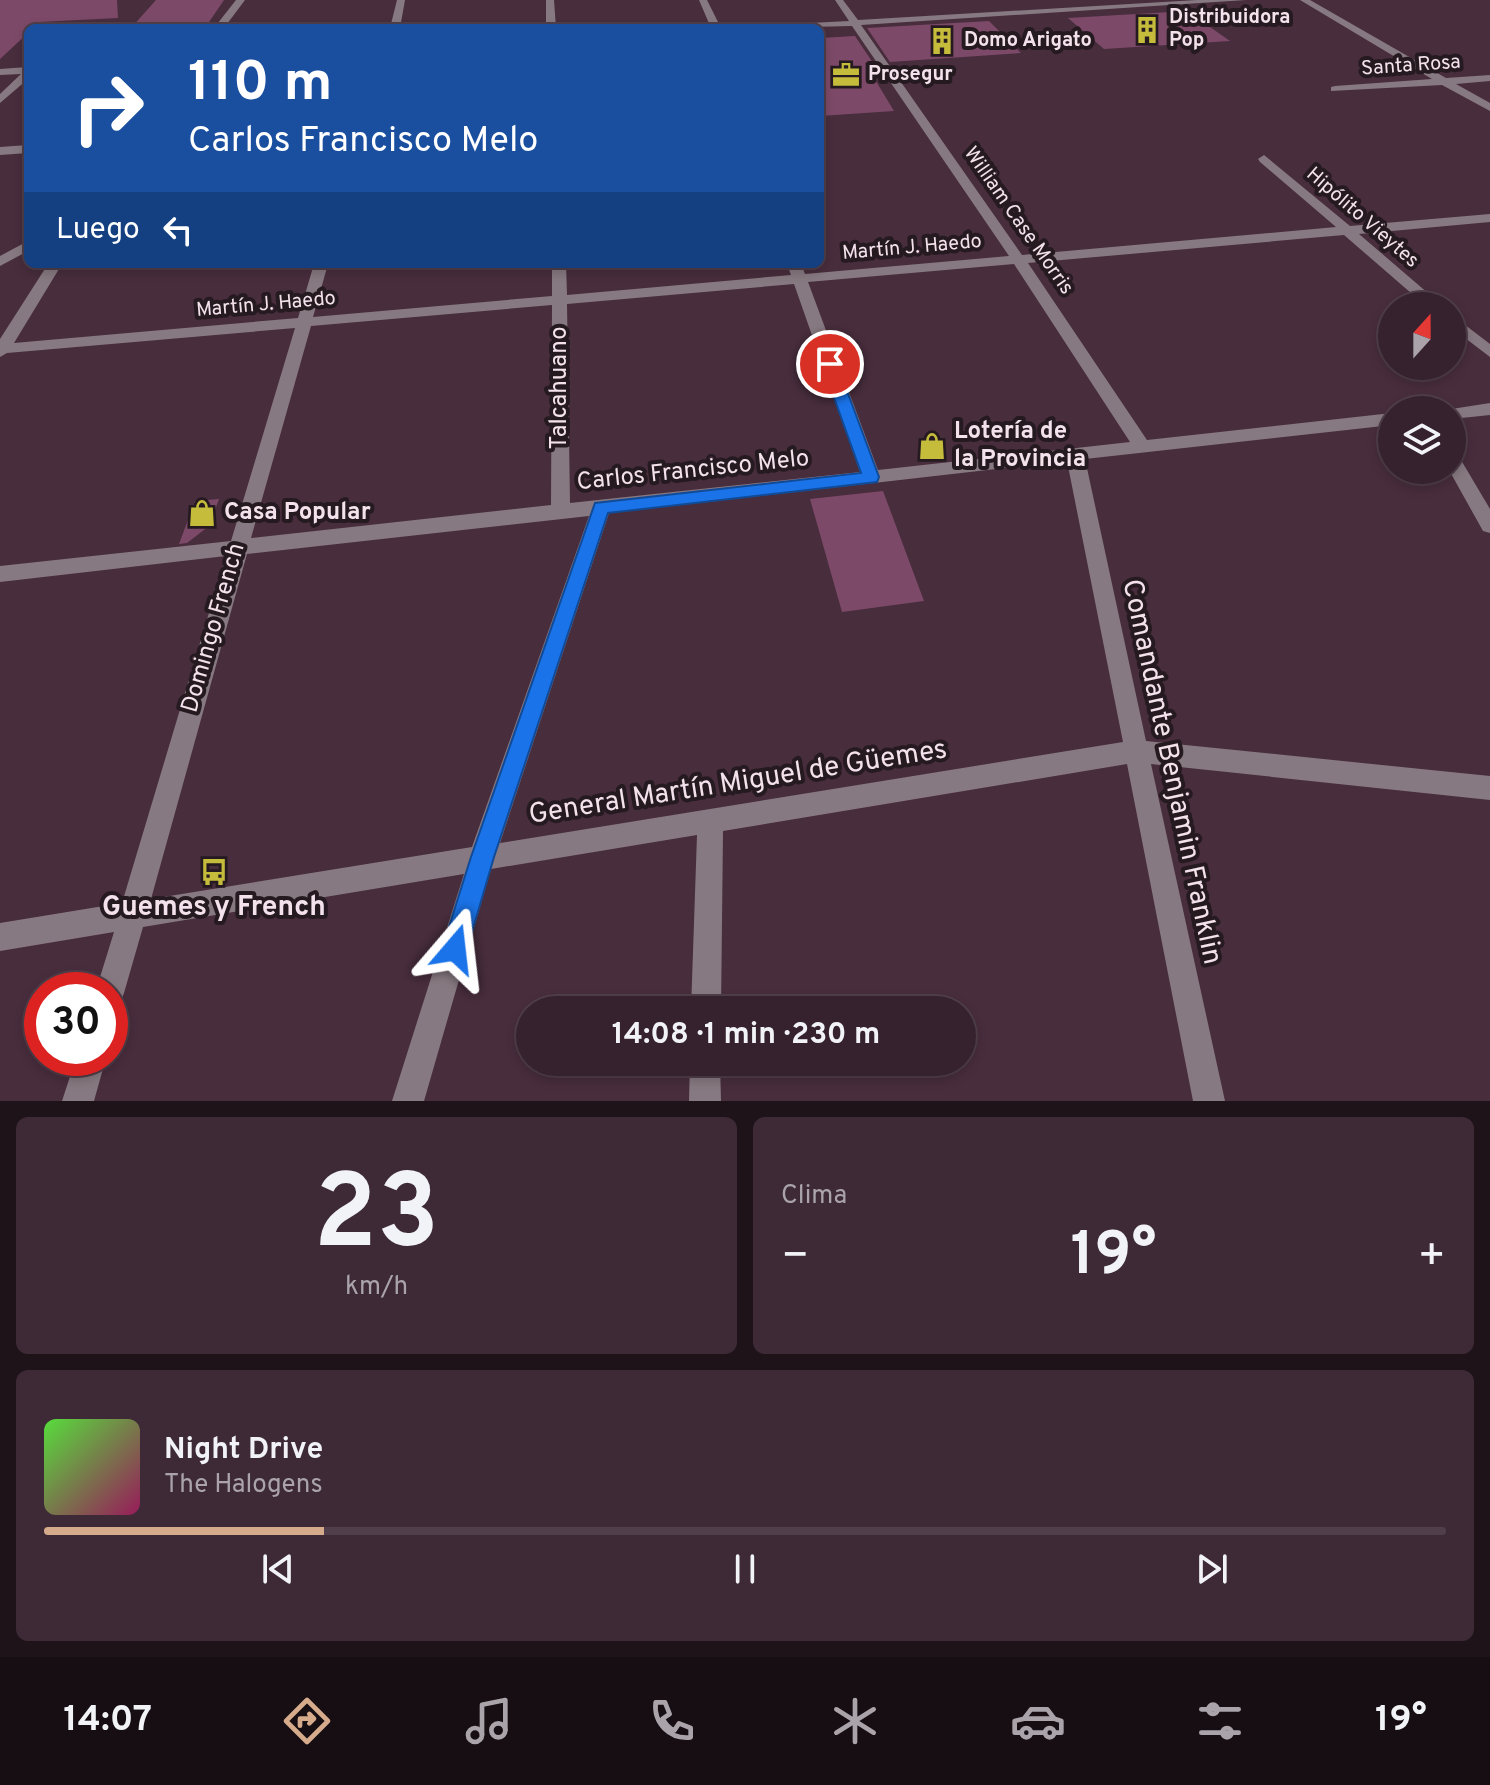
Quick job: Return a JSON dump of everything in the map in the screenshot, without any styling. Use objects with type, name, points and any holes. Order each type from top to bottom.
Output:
[{"type":"street","points":[[222,24],[241,0]]},
{"type":"street","points":[[396,24],[401,0]]},
{"type":"street","points":[[550,0],[551,24]]},
{"type":"street","points":[[703,0],[714,24]]},
{"type":"street","name":"William Case Morris","points":[[839,0],[1018,259],[1142,447]]},
{"type":"street","points":[[824,25],[1242,0]]},
{"type":"street","points":[[1304,0],[1490,108]]},
{"type":"street","points":[[0,72],[24,72]]},
{"type":"street","points":[[0,100],[24,76]]},
{"type":"street","name":"Santa Rosa","points":[[1335,89],[1490,78]]},
{"type":"street","points":[[0,151],[24,149]]},
{"type":"street","name":"Hipólito Vieytes","points":[[1264,159],[1418,292]]},
{"type":"street","name":"Martín J. Haedo","points":[[1,350],[560,300],[796,271],[1018,259],[1490,218]]},
{"type":"street","points":[[0,262],[24,247]]},
{"type":"street","points":[[1,350],[52,268]]},
{"type":"street","name":"Domingo French","points":[[116,972],[320,268]]},
{"type":"street","name":"Talcahuano","points":[[559,268],[561,512]]},
{"type":"street","points":[[796,271],[871,477]]},
{"type":"street","points":[[1466,332],[1490,352]]},
{"type":"street","points":[[1466,412],[1490,409]]},
{"type":"street","name":"Carlos Francisco Melo","points":[[0,574],[1378,421]]},
{"type":"street","name":"Comandante Benjamin Franklin","points":[[1075,455],[1209,1101]]},
{"type":"street","points":[[1466,484],[1490,526]]},
{"type":"street","points":[[408,1101],[482,857],[601,508]]},
{"type":"street","name":"General Martín Miguel de Güemes","points":[[0,937],[1137,751],[1490,788]]},
{"type":"street","points":[[706,996],[710,819]]},
{"type":"street","points":[[78,1101],[86,1076]]},
{"type":"street","points":[[705,1076],[705,1101]]},
{"type":"building","points":[[0,0],[117,0],[118,18],[24,24],[24,37],[0,59]]},
{"type":"building","points":[[156,0],[224,0],[208,24],[135,24]]},
{"type":"building","name":"Distribuidora Pop","points":[[1187,11],[1230,41],[1104,49],[1068,18]]},
{"type":"building","name":"Domo Arigato","points":[[989,21],[1021,53],[890,62],[867,28]]},
{"type":"building","name":"Prosegur","points":[[855,36],[873,63],[865,63],[894,111],[824,116],[824,38]]},
{"type":"building","points":[[883,491],[924,601],[842,612],[810,499]]},
{"type":"building","name":"Casa Popular","points":[[219,499],[209,526],[187,543],[179,544],[195,501]]},
{"type":"place","name":"Distribuidora Pop","points":[[1147,30]]},
{"type":"place","name":"Domo Arigato","points":[[942,41]]},
{"type":"place","name":"Prosegur","points":[[846,75]]},
{"type":"place","name":"Lotería de la Provincia","points":[[932,446]]},
{"type":"place","name":"Casa Popular","points":[[202,513]]},
{"type":"place","name":"Guemes y French","points":[[214,872]]},
{"type":"route","points":[[455,949],[482,857],[601,508],[871,477],[830,364]]}]
